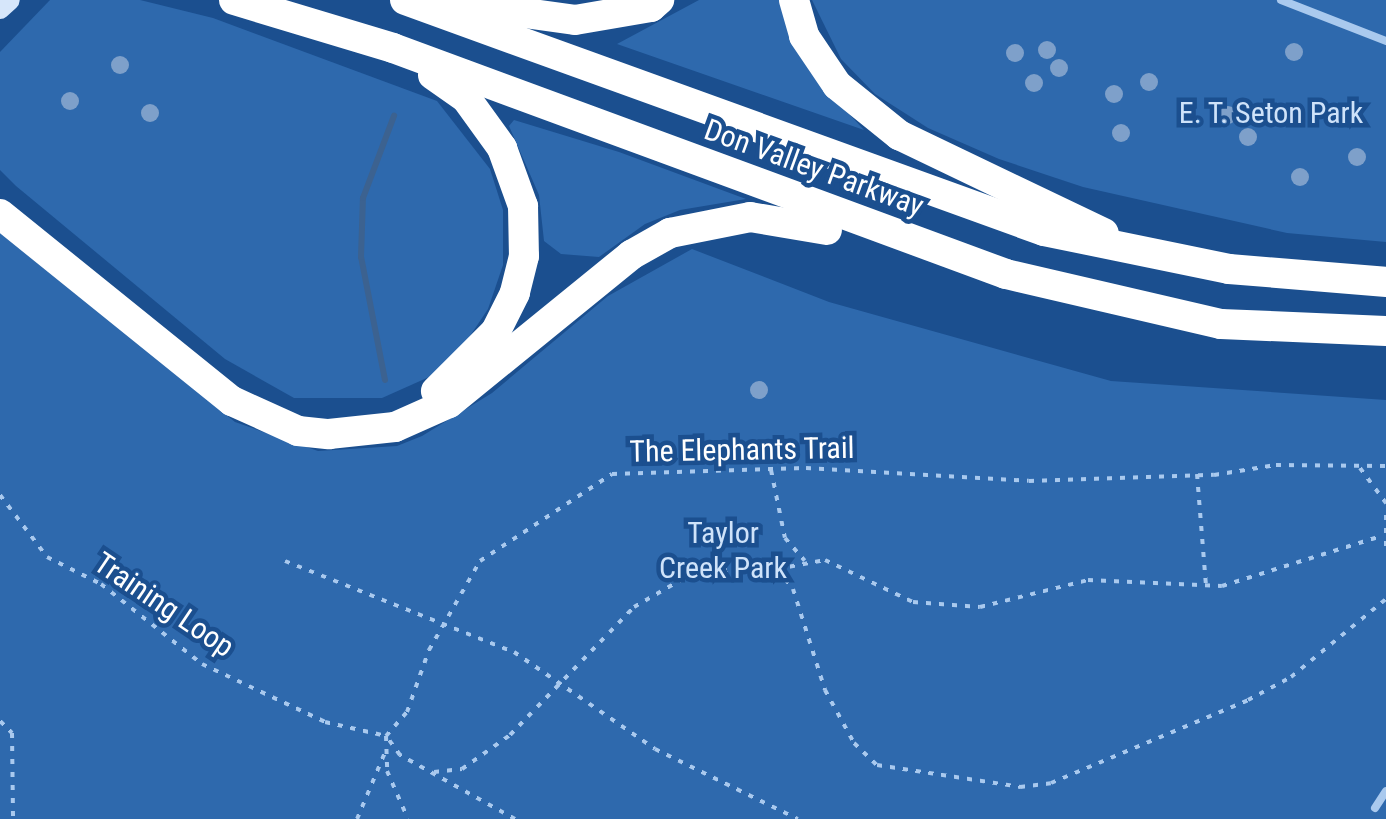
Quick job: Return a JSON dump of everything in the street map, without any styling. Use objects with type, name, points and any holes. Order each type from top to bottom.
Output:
[{"type":"highway","name":"Don Valley Parkway","points":[[234,0],[393,48],[1006,274],[1221,324],[1386,331]]},
{"type":"highway","name":"Don Valley Parkway","points":[[406,0],[946,200],[1142,253],[1229,270],[1386,282]]},
{"type":"highway","points":[[434,0],[575,20],[651,8],[659,0]]},
{"type":"highway","points":[[794,0],[804,36],[837,85],[899,136],[1028,192],[1142,253]]},
{"type":"highway","points":[[0,190],[209,363],[260,396],[334,416],[419,400],[463,368],[496,331],[515,293],[524,256],[523,206],[502,148],[466,98],[393,48]]},
{"type":"highway","points":[[0,214],[232,401],[298,431],[329,434],[395,427],[449,403],[631,255],[670,234],[710,223],[789,219],[895,252],[1006,274]]},
{"type":"lane","points":[[1281,0],[1386,41]]},
{"type":"lane","points":[[1375,808],[1386,791]]},
{"type":"path","name":"The Elephants Trail","points":[[386,736],[407,712],[442,626],[480,561],[612,474],[771,470],[1029,481],[1197,474],[1276,465],[1386,466]]},
{"type":"path","points":[[1360,468],[1386,502]]},
{"type":"path","points":[[771,470],[785,538],[804,561]]},
{"type":"path","points":[[1197,474],[1206,586]]},
{"type":"path","name":"Training Loop","points":[[0,494],[47,557],[101,584],[202,664],[325,722],[386,736]]},
{"type":"path","points":[[1386,516],[1382,536],[1386,552]]},
{"type":"path","points":[[434,772],[462,769],[563,686],[597,639],[684,578],[754,565],[777,569],[826,560],[883,592],[955,608],[1088,580],[1130,577],[1206,586],[1281,571],[1382,536]]},
{"type":"path","points":[[285,560],[514,652],[654,748],[798,819]]},
{"type":"path","points":[[777,569],[793,589],[825,690],[854,743],[878,765],[1020,787],[1051,783],[1248,700],[1291,676],[1386,599]]},
{"type":"path","points":[[0,721],[12,733],[14,819]]},
{"type":"path","points":[[386,736],[387,771],[408,819]]},
{"type":"path","points":[[386,736],[400,755],[515,819]]},
{"type":"path","points":[[357,819],[364,788],[386,750]]},
{"type":"green space","points":[[50,0],[140,0],[213,18],[437,101],[490,169],[503,210],[503,265],[488,309],[458,354],[429,377],[382,398],[294,398],[225,359],[16,186],[0,170],[0,52]]},
{"type":"green space","points":[[699,0],[782,0],[810,72],[864,130],[617,44]]},
{"type":"green space","name":"E. T. Seton Park","points":[[812,0],[1386,0],[1386,242],[1287,233],[1083,187],[999,159],[928,128],[875,94],[841,59]]},
{"type":"green space","points":[[514,120],[619,152],[746,199],[680,210],[645,224],[599,257],[561,254],[544,241],[539,195],[509,126]]},
{"type":"green space","name":"Taylor Creek Park","points":[[0,233],[235,422],[318,451],[397,446],[422,436],[492,393],[608,296],[692,249],[829,302],[1111,381],[1386,400],[1386,819],[0,819]]},
{"type":"waterway","points":[[385,380],[361,257],[363,198],[394,116]]}]
